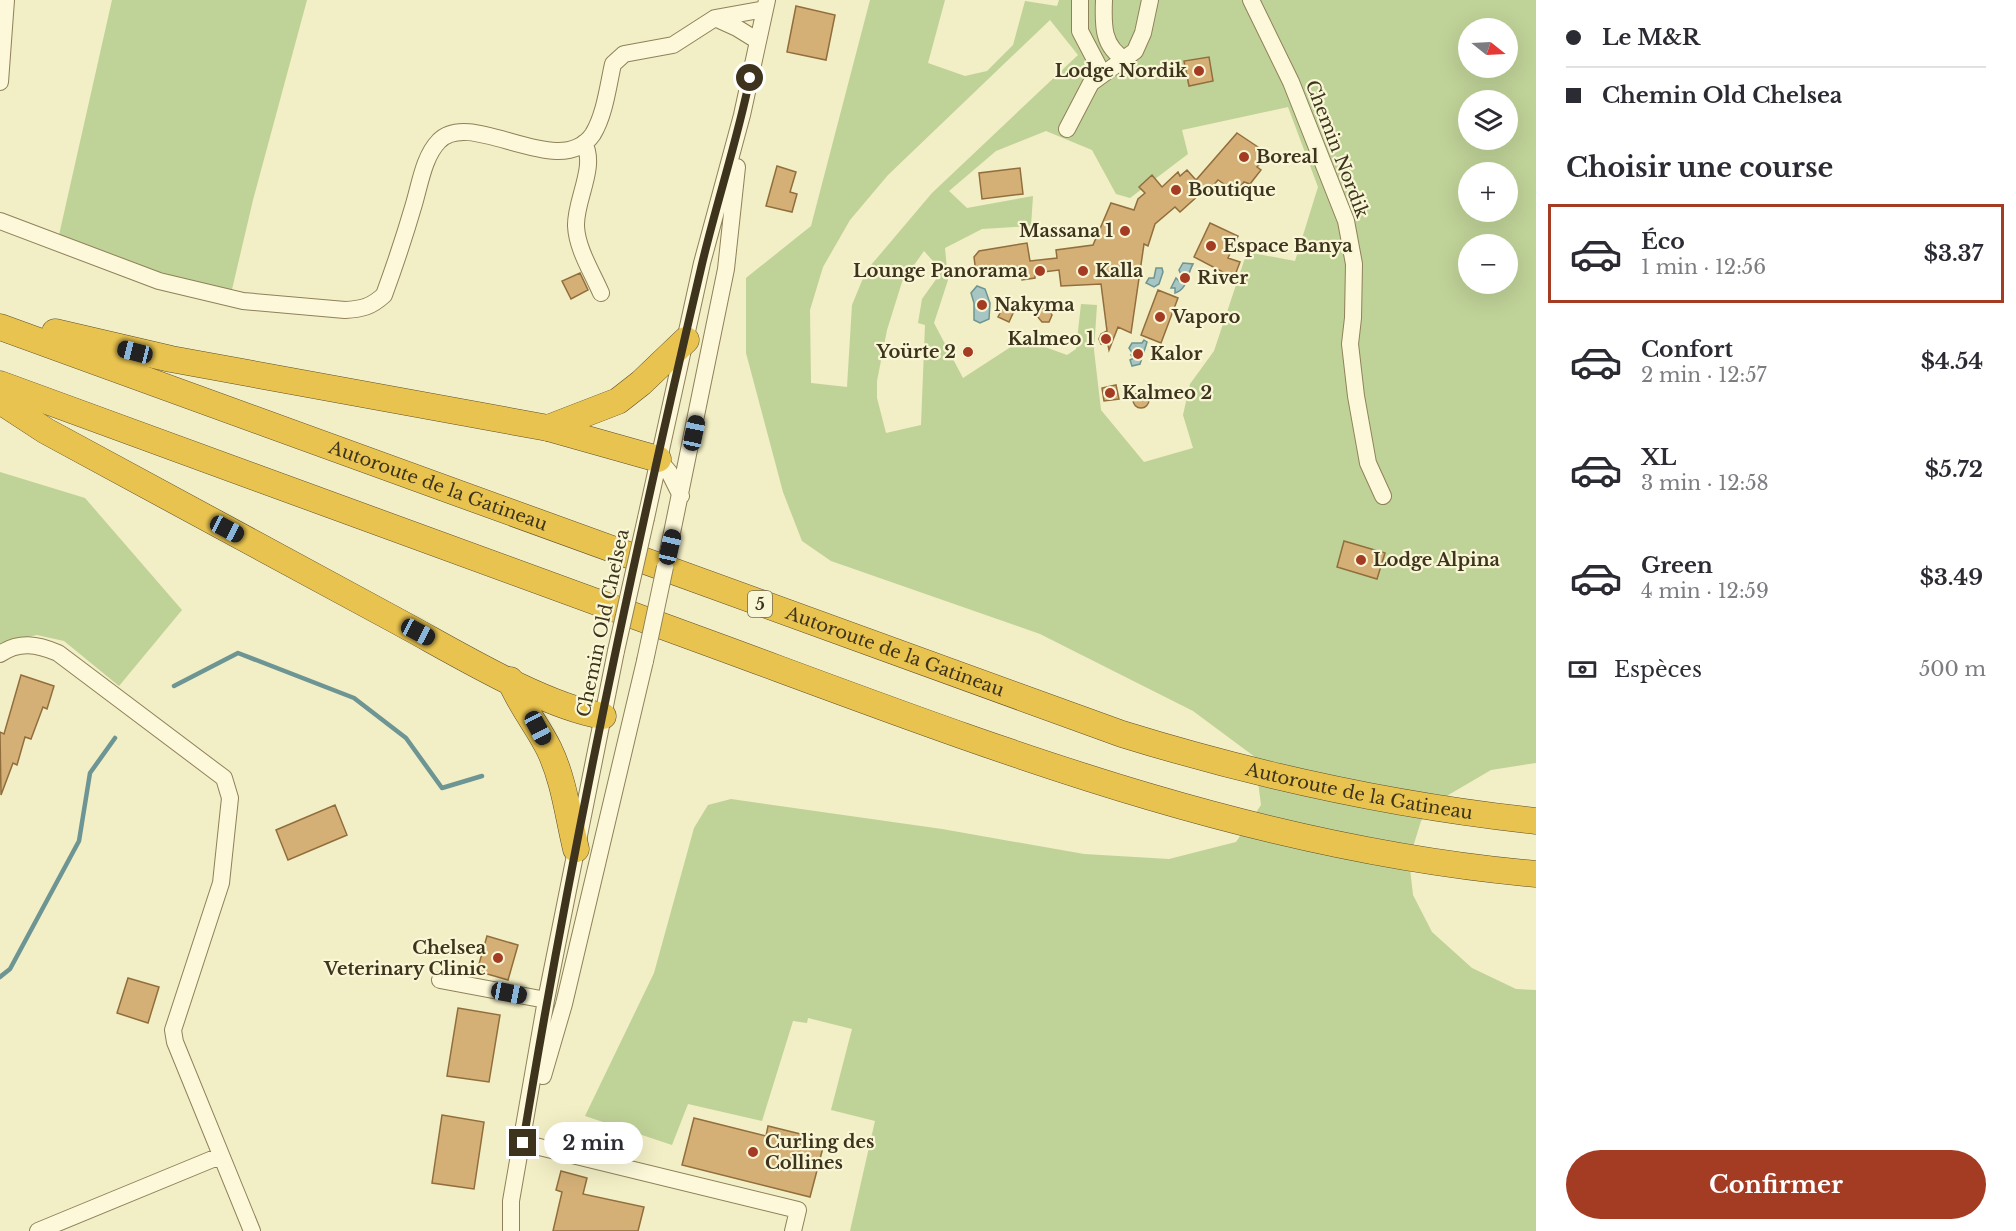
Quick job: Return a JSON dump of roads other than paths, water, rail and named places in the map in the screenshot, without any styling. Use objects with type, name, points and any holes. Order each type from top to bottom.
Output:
[{"type":"highway","points":[[0,319],[171,360],[548,428],[644,453],[658,459]]},
{"type":"highway","name":"Autoroute de la Gatineau","points":[[0,327],[1122,734],[1236,768],[1339,791],[1447,810],[1536,821]]},
{"type":"highway","points":[[548,428],[618,401],[641,383],[686,340]]},
{"type":"highway","points":[[0,384],[882,706],[1124,791],[1244,825],[1322,843],[1446,864],[1536,874]]},
{"type":"highway","points":[[0,400],[46,431],[510,680],[582,711],[603,716]]},
{"type":"highway","points":[[510,680],[518,701],[538,728],[554,762],[576,849]]},
{"type":"street","points":[[0,82],[6,0]]},
{"type":"street","points":[[1080,0],[1074,35],[1102,73]]},
{"type":"street","points":[[1104,0],[1102,27],[1112,50],[1126,60]]},
{"type":"street","points":[[1067,129],[1084,94],[1102,73],[1126,60],[1135,51],[1143,33],[1150,0]]},
{"type":"street","name":"Chemin Nordik","points":[[1251,0],[1292,82],[1346,221],[1354,264],[1350,344],[1356,396],[1368,464],[1383,496]]},
{"type":"street","points":[[0,221],[159,281],[230,298],[345,310],[373,306],[384,296],[427,162],[439,140],[457,132],[472,133],[560,152],[585,143],[599,121],[615,59],[624,54],[673,45],[715,18],[766,4]]},
{"type":"street","name":"Chemin Old Chelsea","points":[[500,1231],[511,1201],[523,1143],[546,1000],[616,651],[702,263],[742,115],[766,4]]},
{"type":"street","points":[[715,18],[737,27],[758,41]]},
{"type":"street","points":[[1074,35],[1102,27]]},
{"type":"street","name":"Chemin Old Chelsea","points":[[523,1143],[564,1004],[675,526],[726,269],[742,115]]},
{"type":"street","points":[[585,143],[588,158],[576,225],[580,243],[601,293]]},
{"type":"street","points":[[658,459],[669,472],[681,496]]},
{"type":"street","points":[[0,654],[12,646],[24,645],[58,653],[224,778],[228,787],[230,798],[221,883],[173,1030],[175,1042],[252,1231]]},
{"type":"street","points":[[603,716],[634,710]]},
{"type":"street","points":[[440,980],[546,1000]]},
{"type":"street","points":[[523,1143],[798,1210],[793,1231]]},
{"type":"street","points":[[38,1231],[220,1156]]},
{"type":"street","name":"Chemin Old Chelsea","points":[[511,1201],[511,1231]]},
{"type":"water","name":"River","points":[[1183,263],[1193,264],[1185,285],[1175,293],[1175,288],[1171,288],[1176,278],[1179,281],[1182,277],[1179,270]]},
{"type":"water","points":[[1156,268],[1162,268],[1163,272],[1159,284],[1154,287],[1146,283],[1149,278],[1154,278]]},
{"type":"water","name":"Nakyma","points":[[977,286],[985,289],[990,303],[989,319],[980,323],[974,320],[974,303],[971,293]]},
{"type":"water","name":"Kalor","points":[[1144,340],[1147,342],[1140,364],[1132,366],[1130,360],[1134,358],[1129,348],[1132,343],[1142,343]]},
{"type":"waterway","points":[[174,686],[238,653],[354,698],[406,738],[442,788],[482,776]]},
{"type":"waterway","points":[[0,977],[10,969],[79,841],[90,773],[115,738]]},
{"type":"place","name":"Lodge Nordik","points":[[1199,71]]},
{"type":"place","name":"Boreal","points":[[1244,157]]},
{"type":"place","name":"Boutique","points":[[1176,190]]},
{"type":"place","name":"Massana 1","points":[[1125,231]]},
{"type":"place","name":"Espace Banya","points":[[1211,246]]},
{"type":"place","name":"Lounge Panorama","points":[[1040,271]]},
{"type":"place","name":"Kalla","points":[[1083,271]]},
{"type":"place","name":"River","points":[[1185,278]]},
{"type":"place","name":"Nakyma","points":[[982,305]]},
{"type":"place","name":"Vaporo","points":[[1160,317]]},
{"type":"place","name":"Kalmeo 1","points":[[1106,339]]},
{"type":"place","name":"Yoürte 2","points":[[968,352]]},
{"type":"place","name":"Kalor","points":[[1138,354]]},
{"type":"place","name":"Kalmeo 2","points":[[1110,393]]},
{"type":"place","name":"Lodge Alpina","points":[[1361,560]]},
{"type":"place","name":"Chelsea Veterinary Clinic","points":[[498,958]]},
{"type":"place","name":"Curling des Collines","points":[[753,1152]]}]
